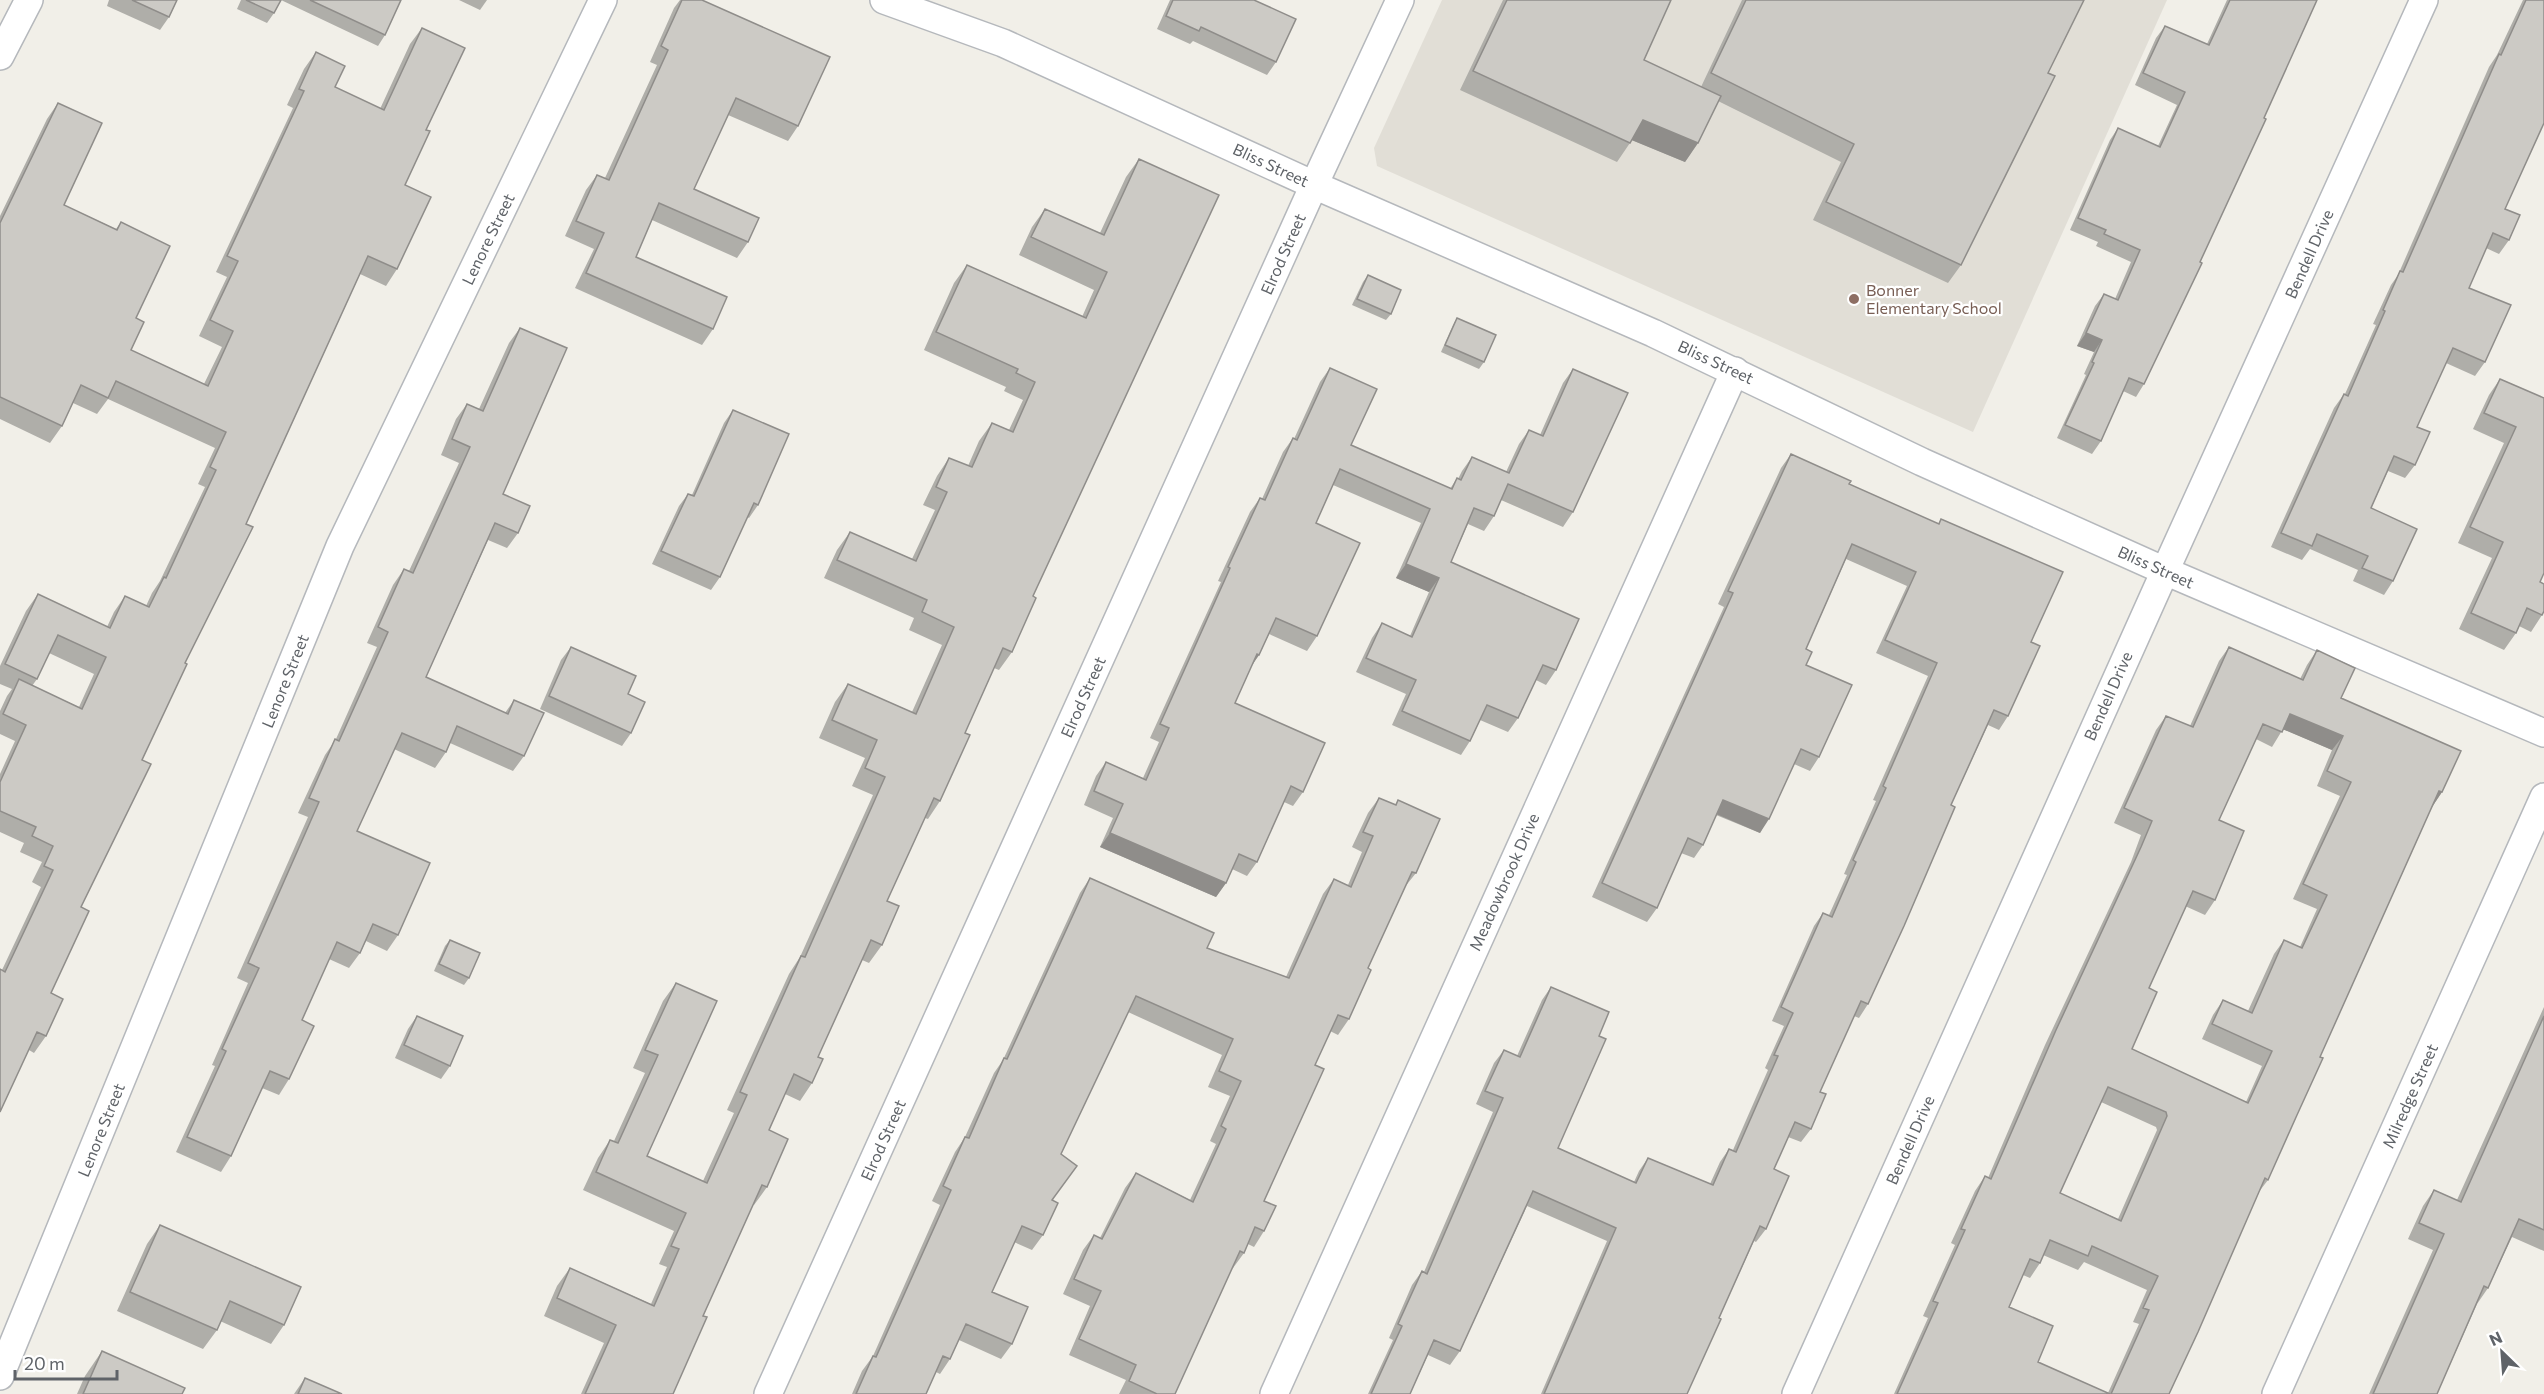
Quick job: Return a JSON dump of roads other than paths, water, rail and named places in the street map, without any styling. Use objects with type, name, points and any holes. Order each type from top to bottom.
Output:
[{"type":"street","points":[[0,56],[29,0]]},
{"type":"street","name":"Lenore Street","points":[[0,1376],[340,546],[603,0]]},
{"type":"street","name":"Bliss Street","points":[[884,0],[1003,43],[1314,185],[1653,333],[1922,462],[2165,571],[2544,733]]},
{"type":"street","name":"Elrod Street","points":[[768,1394],[1314,185],[1400,0]]},
{"type":"street","name":"Bendell Drive","points":[[1796,1394],[2424,0]]},
{"type":"street","name":"Meadowbrook Drive","points":[[1274,1394],[1735,371]]},
{"type":"street","name":"Milredge Street","points":[[2276,1394],[2544,797]]},
{"type":"place","name":"Bonner Elementary School","points":[[1854,299]]}]
